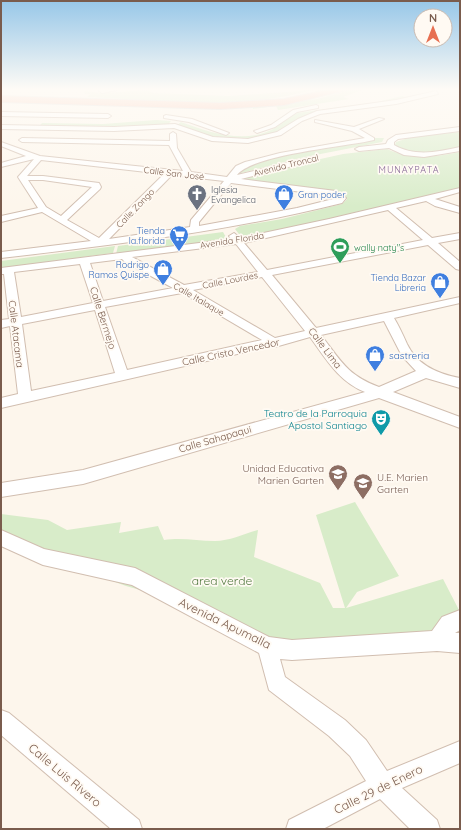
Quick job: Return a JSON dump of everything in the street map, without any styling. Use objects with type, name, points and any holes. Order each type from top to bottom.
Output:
[{"type":"street","points":[[14,148],[33,129]]},
{"type":"street","points":[[93,129],[119,129]]},
{"type":"street","points":[[174,129],[173,148],[188,174]]},
{"type":"street","points":[[182,129],[212,139],[248,141],[279,134],[290,129]]},
{"type":"street","points":[[210,129],[218,132],[246,133],[262,129]]},
{"type":"street","points":[[195,229],[194,225],[197,219],[239,168],[261,159],[372,139],[354,129]]},
{"type":"street","points":[[460,129],[396,137],[390,142],[390,146],[403,152],[425,155],[460,149]]},
{"type":"street","points":[[22,140],[172,143]]},
{"type":"street","name":"Calle San José","points":[[1,144],[36,157],[230,179],[336,194],[342,196],[339,201]]},
{"type":"street","name":"Avenida Troncal","points":[[230,179],[318,157],[390,146]]},
{"type":"street","points":[[1,165],[36,157]]},
{"type":"street","points":[[36,157],[24,173],[23,178],[43,209],[100,243]]},
{"type":"street","name":"Calle Zongo","points":[[100,243],[170,172]]},
{"type":"street","points":[[23,178],[43,178],[96,185],[97,187],[62,220]]},
{"type":"street","name":"Avenida Florida","points":[[5,270],[238,241],[460,190]]},
{"type":"street","points":[[427,198],[438,204],[460,210]]},
{"type":"street","name":"Avenida Florida","points":[[1,255],[100,243],[225,225],[287,214],[339,201]]},
{"type":"street","points":[[389,207],[460,267]]},
{"type":"street","points":[[1,219],[43,209]]},
{"type":"street","name":"Calle Lima","points":[[225,225],[314,334],[344,374],[357,384],[460,423]]},
{"type":"street","name":"Calle Lourdes","points":[[1,324],[460,236]]},
{"type":"street","name":"Calle Italaque","points":[[124,255],[129,260],[183,289],[276,343]]},
{"type":"street","name":"Calle Bermejo","points":[[84,261],[122,376]]},
{"type":"street","name":"Calle Atacama","points":[[5,270],[25,398]]},
{"type":"street","name":"Calle Cristo Vencedor","points":[[1,403],[276,343],[460,300]]},
{"type":"street","points":[[387,317],[393,325],[406,354],[413,363],[424,372],[443,380],[460,383]]},
{"type":"street","name":"Calle Sahapaqui","points":[[1,490],[83,477],[379,393],[424,372]]},
{"type":"street","name":"Avenida Apumalla","points":[[1,538],[44,557],[135,577],[268,646],[292,650],[437,641],[460,643]]},
{"type":"street","points":[[437,641],[449,624],[460,620]]},
{"type":"street","points":[[268,646],[276,683],[337,728],[358,748],[382,785],[428,829]]},
{"type":"street","name":"Calle Luis Rivero","points":[[1,721],[130,829]]},
{"type":"street","name":"Calle 29 de Enero","points":[[298,829],[382,785],[460,752]]},
{"type":"green space","points":[[178,129],[202,129],[214,133],[237,136],[249,136],[271,130],[290,129],[243,142],[210,140]]},
{"type":"green space","points":[[460,132],[460,147],[435,152],[410,152],[402,150],[395,145],[396,142],[411,137]]},
{"type":"green space","points":[[373,138],[384,138],[382,142],[300,158],[237,174],[247,166],[262,160],[300,152],[359,143]]},
{"type":"green space","points":[[387,149],[405,155],[414,156],[433,156],[460,152],[460,189],[304,226],[242,238],[235,229],[240,226],[282,219],[342,204],[347,199],[338,194],[235,178],[343,154]]},
{"type":"green space","points":[[223,232],[227,239],[116,254],[118,246]]},
{"type":"green space","points":[[115,246],[113,253],[1,268],[1,261]]},
{"type":"green space","name":"area verde","points":[[355,502],[399,576],[357,592],[346,608],[443,579],[460,612],[460,629],[395,648],[383,655],[288,655],[158,595],[126,586],[1,540],[1,514],[48,520],[67,530],[121,522],[119,533],[158,526],[164,540],[177,539],[221,541],[232,539],[258,530],[254,557],[320,583],[333,608],[345,608],[316,515]]},
{"type":"place","name":"Iglesia Evangelica","points":[[197,211]]},
{"type":"place","name":"Gran poder","points":[[284,211]]},
{"type":"place","name":"Tienda la.florida","points":[[179,252]]},
{"type":"place","name":"wally naty\"s","points":[[340,264]]},
{"type":"place","name":"Rodrigo Ramos Quispe","points":[[163,286]]},
{"type":"place","name":"Tienda Bazar Libreria","points":[[440,299]]},
{"type":"place","name":"sastreria","points":[[375,372]]},
{"type":"place","name":"Teatro de la Parroquia Apostol Santiago","points":[[381,436]]},
{"type":"place","name":"Unidad Educativa Marien Garten","points":[[338,491]]},
{"type":"place","name":"U.E. Marien Garten","points":[[363,500]]},
{"type":"district","name":"MUNAYPATA","points":[[409,169]]}]
